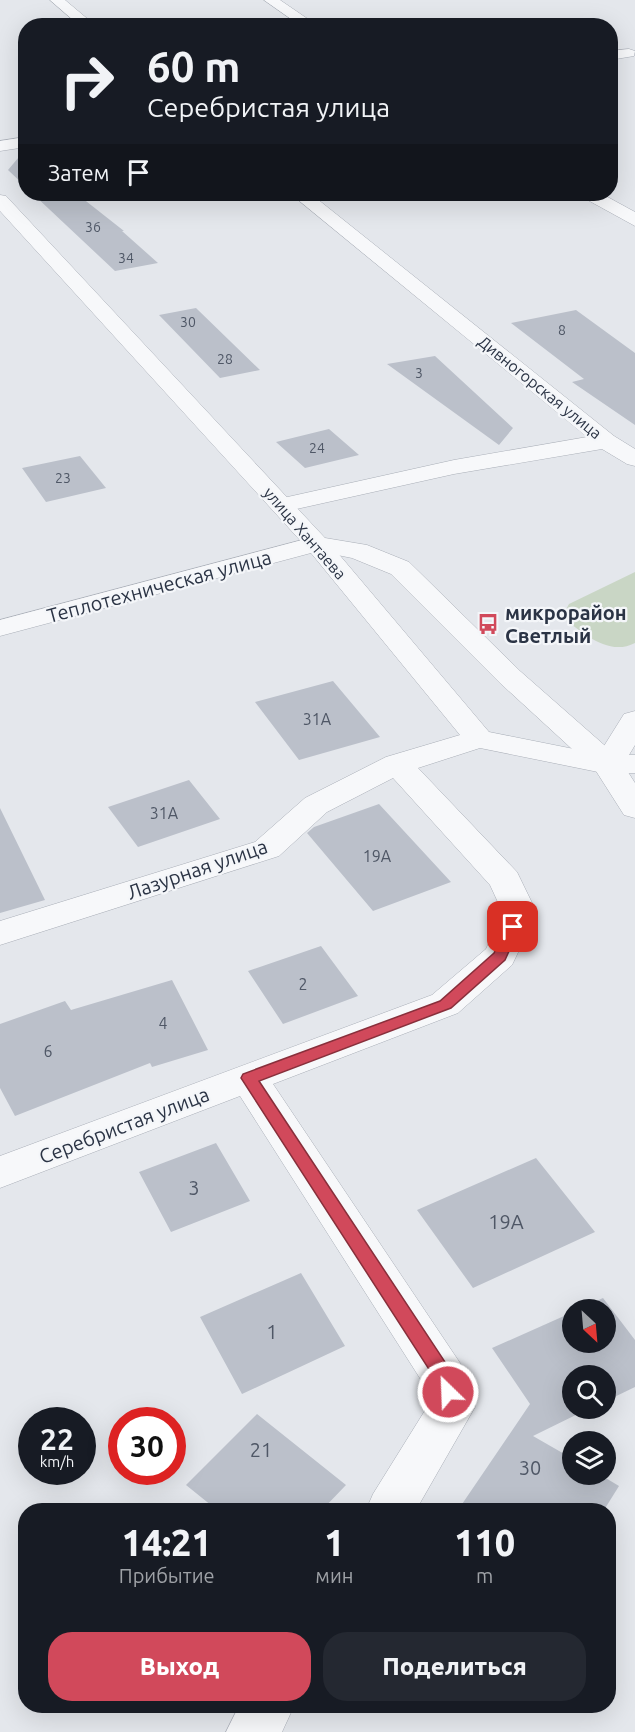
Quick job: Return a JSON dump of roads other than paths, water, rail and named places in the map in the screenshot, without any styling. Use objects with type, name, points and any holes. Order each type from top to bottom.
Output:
[{"type":"street","points":[[57,0],[79,18]]},
{"type":"street","points":[[271,0],[299,18]]},
{"type":"street","points":[[618,55],[629,53]]},
{"type":"street","points":[[0,146],[18,143]]},
{"type":"street","name":"улица Хантаева","points":[[0,200],[317,543],[479,739]]},
{"type":"street","name":"Дивногорская улица","points":[[309,201],[606,441]]},
{"type":"street","points":[[602,201],[635,220]]},
{"type":"street","points":[[606,441],[635,459]]},
{"type":"street","name":"Дивногорская улица","points":[[283,505],[454,467],[606,441]]},
{"type":"street","points":[[317,543],[358,551],[400,568],[510,677],[622,765]]},
{"type":"street","name":"Теплотехническая улица","points":[[0,628],[317,543]]},
{"type":"street","points":[[635,720],[622,765],[635,808]]},
{"type":"street","points":[[479,739],[622,765]]},
{"type":"street","name":"Лазурная улица","points":[[0,933],[267,849],[316,805],[397,764],[479,739]]},
{"type":"street","name":"Серебристая улица","points":[[0,1172],[445,1005],[500,956],[520,912],[506,880],[397,764]]},
{"type":"street","points":[[249,1078],[444,1377],[452,1407],[394,1503]]},
{"type":"street","points":[[252,1732],[264,1713]]},
{"type":"place","name":"микрорайон Светлый","points":[[488,624]]}]
